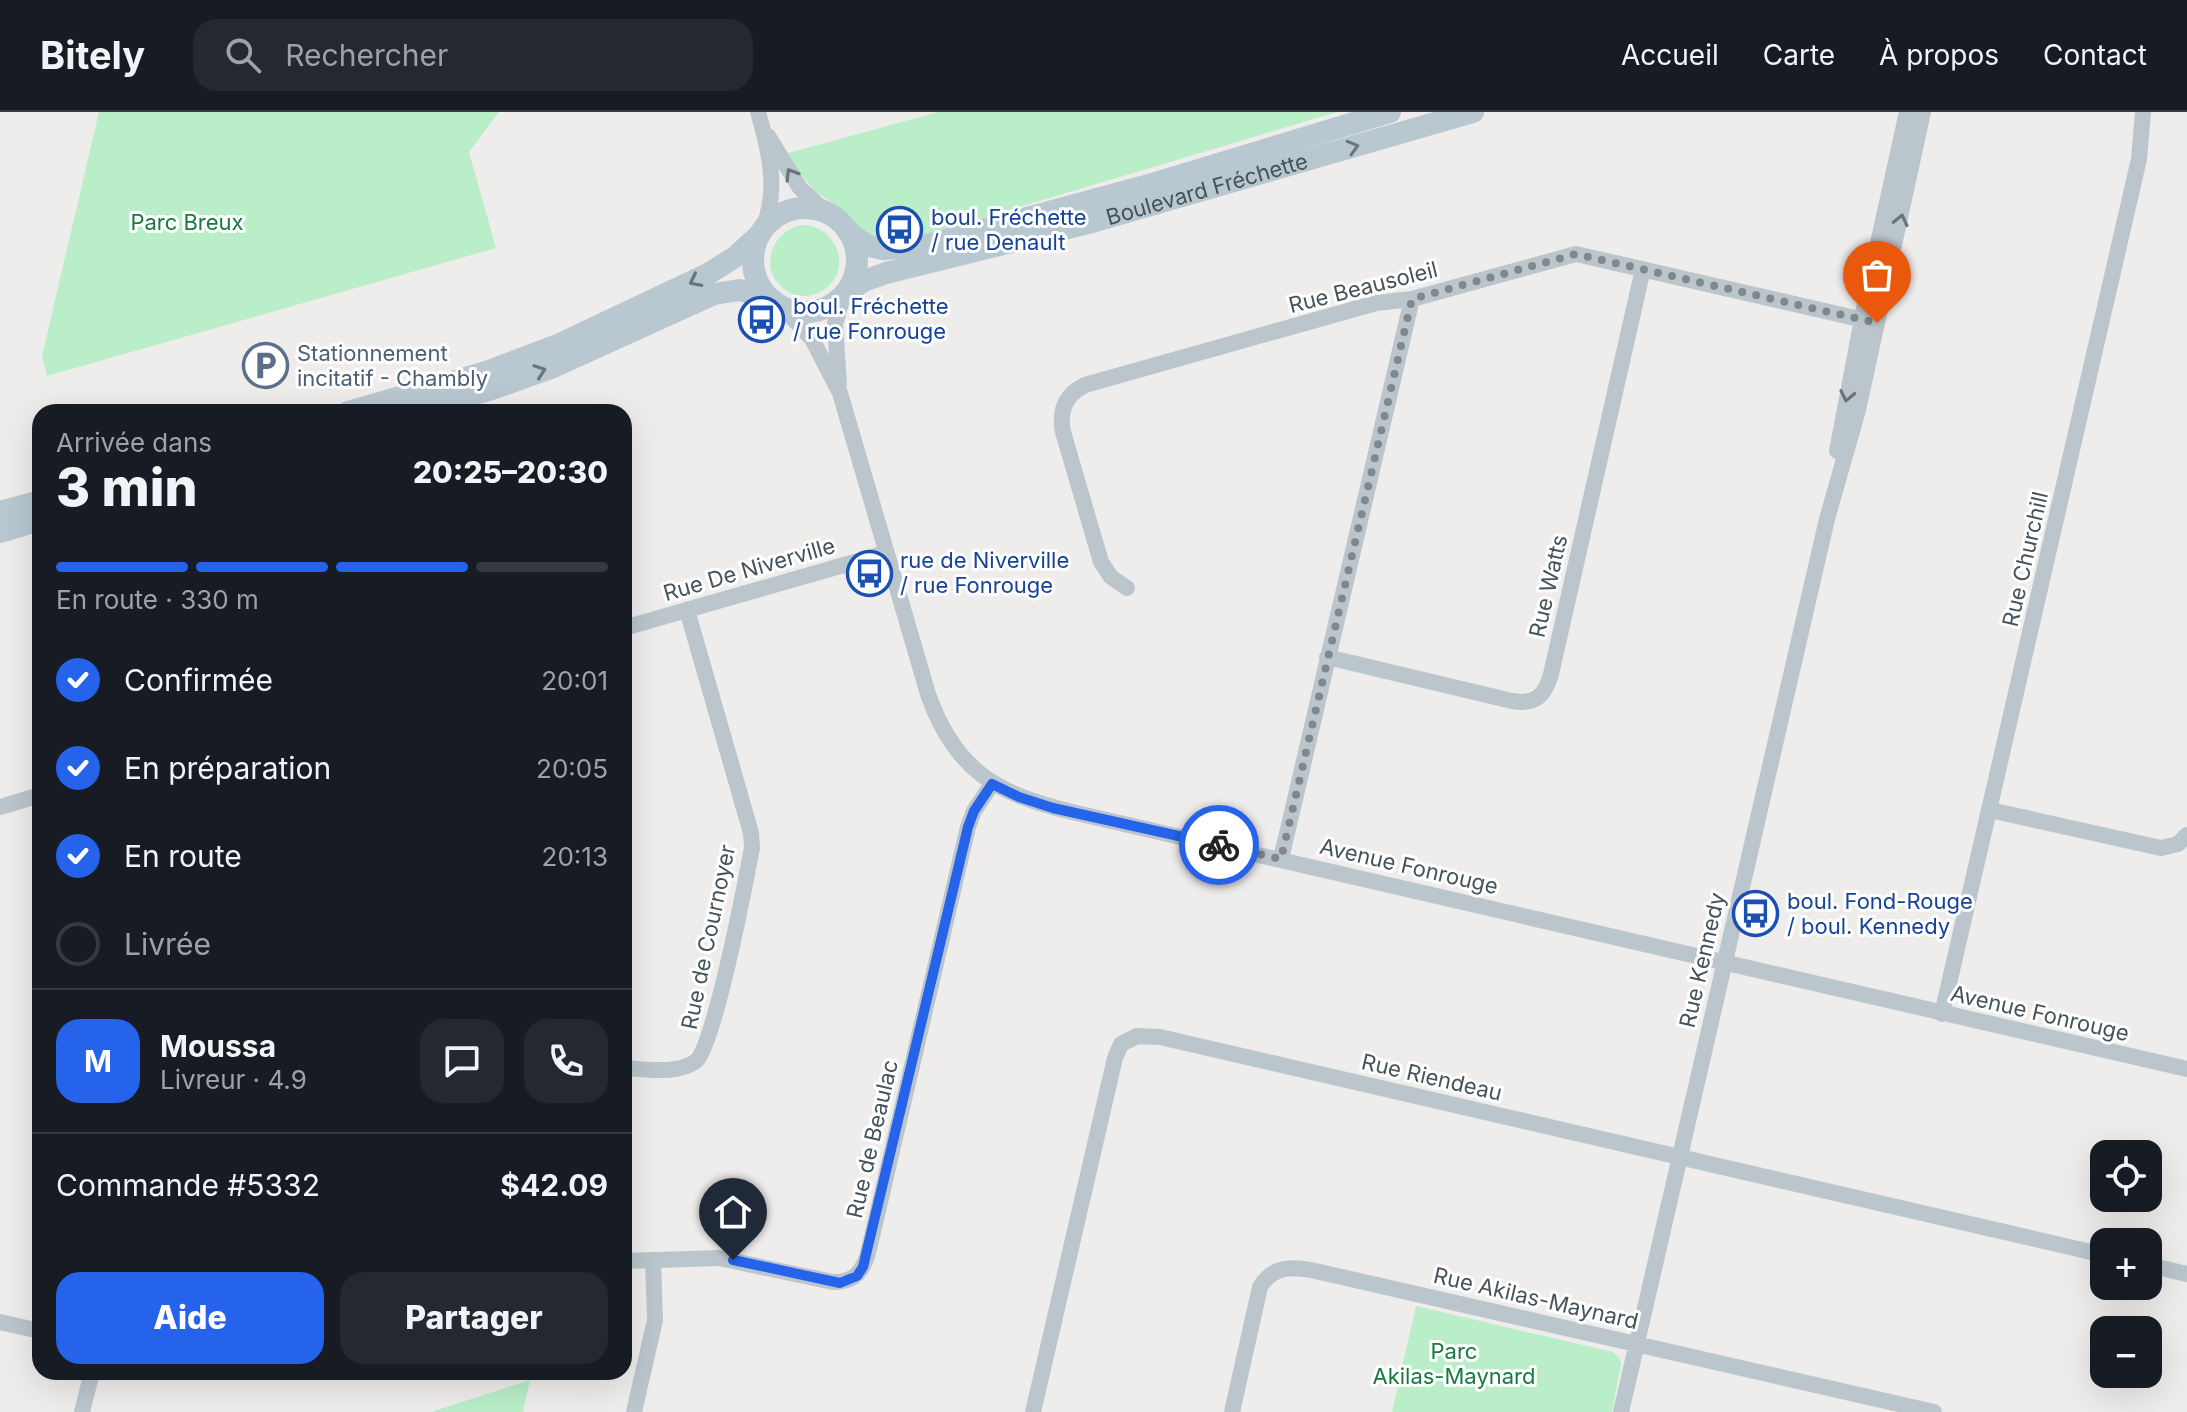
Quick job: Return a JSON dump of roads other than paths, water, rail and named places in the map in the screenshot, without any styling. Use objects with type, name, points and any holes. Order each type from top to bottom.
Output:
[{"type":"main road","name":"Boulevard Fréchette","points":[[849,233],[868,246],[883,249],[923,246],[1140,188],[1390,112]]},
{"type":"main road","name":"Boulevard Fréchette","points":[[845,293],[886,273],[1092,222],[1473,112]]},
{"type":"main road","points":[[376,404],[486,372],[560,344],[708,274],[735,257],[779,214],[797,208],[815,208],[840,222],[854,244],[858,265],[845,293],[829,307],[812,313],[740,290],[714,294],[551,368],[440,404]]},
{"type":"main road","points":[[761,232],[753,254],[754,272],[762,291],[777,304]]},
{"type":"main road","points":[[0,512],[32,503]]},
{"type":"main road","points":[[0,532],[32,522]]},
{"type":"street","name":"Rue Kennedy","points":[[1870,322],[1907,112]]},
{"type":"street","name":"Rue Kennedy","points":[[1621,1412],[1827,519],[1844,408],[1870,322],[1923,112]]},
{"type":"street","name":"Rue Churchill","points":[[1942,1014],[2139,159],[2143,112]]},
{"type":"street","points":[[760,120],[800,188],[827,213]]},
{"type":"street","points":[[760,120],[773,195],[771,211],[761,232]]},
{"type":"street","name":"Rue Beausoleil","points":[[1127,588],[1111,577],[1101,562],[1079,494],[1062,425],[1065,404],[1071,394],[1085,385],[1376,303],[1412,299],[1576,254],[1870,322]]},
{"type":"street","name":"Rue Watts","points":[[1327,657],[1512,701],[1533,701],[1543,694],[1551,674],[1643,269]]},
{"type":"street","points":[[840,393],[836,316],[845,293]]},
{"type":"street","points":[[1281,859],[1412,299]]},
{"type":"street","points":[[777,304],[812,339],[840,393]]},
{"type":"street","name":"Avenue Fonrouge","points":[[840,393],[938,721],[957,750],[992,784],[1053,808],[2187,1069]]},
{"type":"street","name":"Rue De Niverville","points":[[632,626],[886,553]]},
{"type":"street","name":"Rue de Cournoyer","points":[[632,1068],[681,1068],[695,1063],[703,1054],[713,1024],[752,848],[751,833],[687,610]]},
{"type":"street","name":"Rue de Beaulac","points":[[632,1261],[733,1260],[833,1282],[847,1281],[861,1271],[869,1249],[968,827],[974,811],[992,784]]},
{"type":"street","points":[[0,807],[32,797]]},
{"type":"street","points":[[1990,810],[2161,848],[2178,844],[2187,835]]},
{"type":"street","name":"Rue Riendeau","points":[[1033,1412],[1115,1058],[1121,1044],[1143,1035],[2090,1252]]},
{"type":"street","points":[[634,1412],[655,1320],[653,1260]]},
{"type":"street","name":"Rue Akilas-Maynard","points":[[1232,1412],[1260,1287],[1275,1271],[1288,1267],[1934,1412]]},
{"type":"street","points":[[2162,1268],[2187,1274]]},
{"type":"street","points":[[0,1322],[32,1329]]},
{"type":"street","points":[[82,1412],[90,1380]]},
{"type":"place","name":"boul. Fréchette / rue Denault","points":[[900,230]]},
{"type":"place","name":"boul. Fréchette / rue Fonrouge","points":[[762,319]]},
{"type":"place","name":"Stationnement incitatif - Chambly","points":[[266,366]]},
{"type":"place","name":"rue de Niverville / rue Fonrouge","points":[[869,573]]},
{"type":"place","name":"boul. Fond-Rouge / boul. Kennedy","points":[[1756,914]]},
{"type":"park label","name":"Parc Breux","points":[[187,222]]},
{"type":"park label","name":"Parc Akilas-Maynard","points":[[1454,1364]]}]
